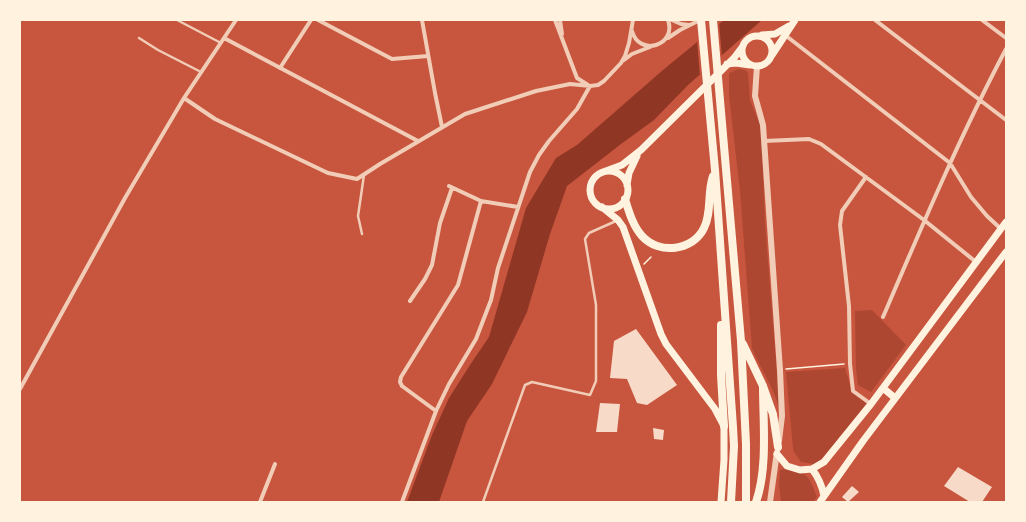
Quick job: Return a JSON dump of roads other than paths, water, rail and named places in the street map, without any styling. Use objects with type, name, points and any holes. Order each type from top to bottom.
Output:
[{"type":"highway","points":[[701,20],[715,170],[734,446],[731,502]]},
{"type":"highway","points":[[713,20],[741,341],[746,444],[746,502]]},
{"type":"highway","points":[[625,200],[636,227],[646,240],[664,248],[683,247],[694,241],[705,226],[708,215],[711,183],[715,170]]},
{"type":"highway","points":[[723,288],[720,362],[724,426]]},
{"type":"highway","points":[[741,341],[763,386],[773,414],[777,451]]},
{"type":"highway","points":[[756,502],[760,489],[762,472],[763,386]]},
{"type":"main road","points":[[726,64],[736,63],[754,66],[766,64],[794,21]]},
{"type":"main road","points":[[722,502],[724,426],[715,409],[666,344],[661,334],[623,227],[618,220],[594,200],[590,189],[594,179],[603,172],[622,165],[641,150],[726,64],[737,55],[749,38],[780,32],[790,26],[794,21]]},
{"type":"main road","points":[[758,36],[763,36],[770,43],[773,52],[772,56]]},
{"type":"main road","points":[[743,46],[742,55],[748,63],[754,66]]},
{"type":"main road","points":[[602,207],[612,208],[625,200],[628,190],[627,185],[630,168],[641,150]]},
{"type":"main road","points":[[603,172],[608,171],[618,173],[622,176],[627,185]]},
{"type":"main road","points":[[777,451],[787,466],[800,470],[812,469],[824,462],[871,404],[1006,222]]},
{"type":"main road","points":[[822,499],[1006,252]]},
{"type":"main road","points":[[883,388],[896,398]]},
{"type":"main road","points":[[812,469],[822,486],[822,499]]},
{"type":"street","points":[[20,389],[125,198],[184,98],[236,20]]},
{"type":"street","points":[[280,68],[310,20]]},
{"type":"street","points":[[318,20],[392,60],[428,56]]},
{"type":"street","points":[[422,20],[442,127]]},
{"type":"street","points":[[555,20],[577,78],[590,86]]},
{"type":"street","points":[[560,20],[563,43]]},
{"type":"street","points":[[621,63],[628,49],[633,20]]},
{"type":"street","points":[[665,40],[670,28],[668,20]]},
{"type":"street","points":[[672,20],[681,24],[691,24]]},
{"type":"street","points":[[184,98],[215,119],[328,173],[357,179],[464,114],[536,92],[570,84],[590,86],[598,85],[632,54],[660,44],[691,24],[701,20]]},
{"type":"street","points":[[876,20],[1006,120]]},
{"type":"street","points":[[982,20],[989,22],[1006,38]]},
{"type":"street","points":[[632,29],[637,40],[641,44],[653,46]]},
{"type":"street","points":[[785,35],[950,163],[971,197],[987,216],[1001,229]]},
{"type":"street","points":[[224,38],[418,141]]},
{"type":"street","points":[[883,317],[950,163],[979,100],[1006,49]]},
{"type":"street","points":[[754,66],[755,96],[762,120],[764,140],[782,416],[770,502]]},
{"type":"street","points":[[402,502],[436,412],[449,384],[476,339],[491,300],[498,268],[530,172],[539,155],[549,141],[577,109],[590,86]]},
{"type":"street","points":[[764,140],[809,139],[821,144],[924,220],[976,262]]},
{"type":"street","points":[[866,177],[842,211],[840,225],[849,306],[850,364],[853,391],[871,404]]},
{"type":"street","points":[[410,301],[425,279],[432,265],[440,223],[451,187],[481,200],[518,208]]},
{"type":"street","points":[[436,412],[402,386],[400,382],[401,377],[458,285],[481,200]]},
{"type":"street","points":[[260,502],[275,464]]},
{"type":"lane","points":[[177,20],[221,43]]},
{"type":"lane","points":[[139,38],[158,50],[202,72]]},
{"type":"lane","points":[[362,234],[358,216],[364,175]]},
{"type":"lane","points":[[483,502],[525,385],[532,382],[590,395],[596,381],[596,305],[585,239],[589,233],[618,220]]}]
